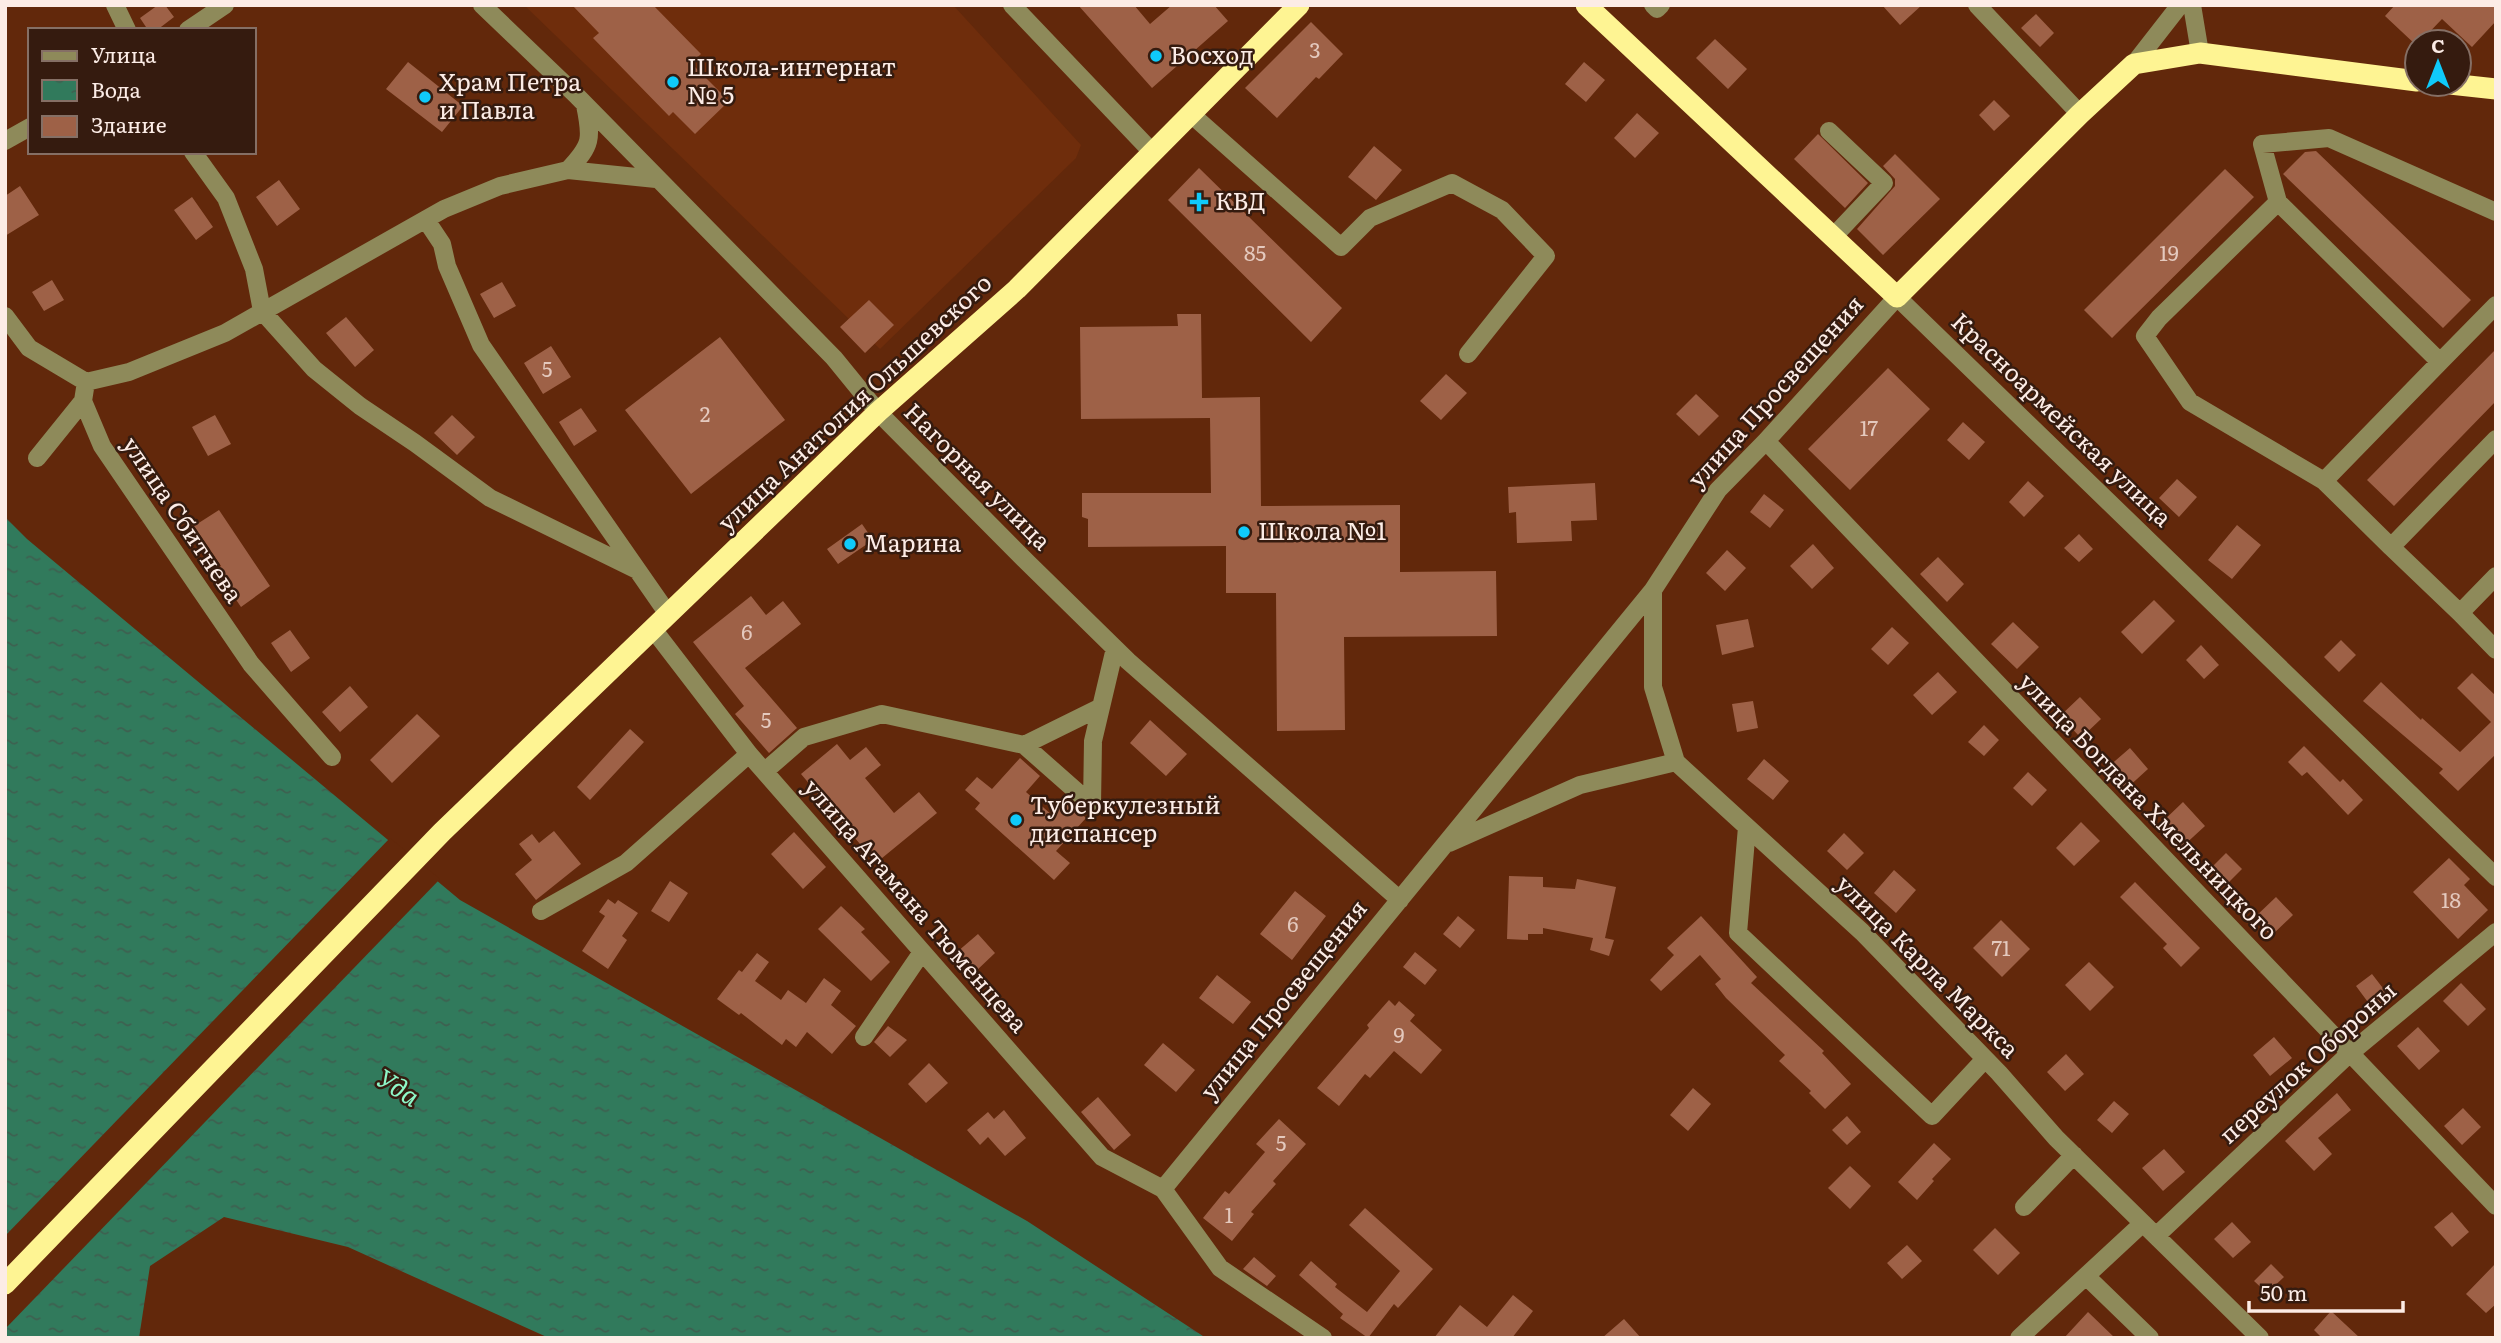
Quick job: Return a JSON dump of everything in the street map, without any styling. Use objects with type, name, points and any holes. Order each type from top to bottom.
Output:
[{"type":"highway","name":"улица Анатолия Ольшевского","points":[[5,1284],[442,832],[878,412],[1017,289],[1299,5]]},
{"type":"highway","name":"Красноармейская улица","points":[[1598,9],[1897,298]]},
{"type":"highway","points":[[2134,64],[2200,53],[2403,79]]},
{"type":"highway","name":"улица Просвещения","points":[[1897,298],[2080,114],[2134,64]]},
{"type":"highway","points":[[2473,86],[2496,89]]},
{"type":"street","points":[[115,5],[126,28]]},
{"type":"street","points":[[191,28],[225,5]]},
{"type":"street","name":"Нагорная улица","points":[[482,5],[585,105],[834,358],[878,412],[1115,649],[1400,900]]},
{"type":"street","points":[[1012,5],[1153,153]]},
{"type":"street","points":[[1653,5],[1657,9],[1661,5]]},
{"type":"street","points":[[1978,5],[2080,114]]},
{"type":"street","name":"улица Просвещения","points":[[2134,64],[2180,5]]},
{"type":"street","points":[[2192,5],[2200,53]]},
{"type":"street","points":[[568,170],[585,152],[591,132],[585,105]]},
{"type":"street","points":[[1192,114],[1341,247],[1370,218],[1452,183],[1502,210],[1546,256],[1468,354]]},
{"type":"street","points":[[5,141],[28,128]]},
{"type":"street","points":[[1829,131],[1884,183],[1833,237]]},
{"type":"street","points":[[2440,362],[2278,202],[2262,145],[2329,138],[2496,212]]},
{"type":"street","points":[[194,154],[226,198],[254,269],[262,310],[314,369],[360,406],[490,498],[637,570]]},
{"type":"street","points":[[5,316],[29,348],[86,382],[129,372],[225,333],[444,209],[500,186],[568,170],[656,179]]},
{"type":"street","points":[[2278,202],[2159,318],[2146,336],[2190,402],[2324,481],[2496,650]]},
{"type":"street","name":"улица Атамана Тюменцева","points":[[426,220],[442,244],[447,266],[481,345],[637,570],[660,622],[749,754],[1102,1157],[1163,1189]]},
{"type":"street","name":"улица Просвещения","points":[[1163,1189],[1653,590],[1718,490],[1897,298]]},
{"type":"street","name":"Красноармейская улица","points":[[1897,298],[2496,877]]},
{"type":"street","points":[[2324,481],[2496,305]]},
{"type":"street","points":[[37,458],[83,401],[86,382]]},
{"type":"street","name":"улица Сбитнева","points":[[83,401],[102,446],[251,664],[332,757]]},
{"type":"street","points":[[2391,547],[2496,439]]},
{"type":"street","name":"улица Богдана Хмельницкого","points":[[1766,441],[2496,1206]]},
{"type":"street","points":[[2460,613],[2496,576]]},
{"type":"street","points":[[1653,590],[1653,687],[1676,762]]},
{"type":"street","points":[[765,771],[804,737],[882,714],[1024,745],[1092,805],[1093,741],[1115,649]]},
{"type":"street","points":[[1024,745],[1101,707]]},
{"type":"street","points":[[541,911],[626,863],[749,754]]},
{"type":"street","name":"улица Просвещения","points":[[1445,844],[1580,785],[1676,762]]},
{"type":"street","name":"улица Карла Маркса","points":[[1676,762],[1862,932],[2074,1155],[2252,1334]]},
{"type":"street","points":[[1746,827],[1738,933],[1932,1116],[1985,1059]]},
{"type":"street","name":"переулок Обороны","points":[[2019,1338],[2086,1276],[2150,1230],[2349,1054],[2496,932]]},
{"type":"street","points":[[864,1037],[922,952]]},
{"type":"street","points":[[2024,1207],[2074,1155]]},
{"type":"street","points":[[1163,1189],[1220,1268],[1323,1338]]},
{"type":"street","points":[[2086,1276],[2150,1338]]},
{"type":"shaded area","points":[[524,5],[953,5],[1081,145],[1076,158],[880,349]]},
{"type":"water","name":"Уда","points":[[5,517],[27,539],[460,900],[1027,1221],[1206,1338],[549,1338],[348,1247],[224,1217],[150,1266],[139,1338],[5,1338]]},
{"type":"pier","points":[[390,838],[440,879],[5,1329],[5,1236]]},
{"type":"building","points":[[158,5],[165,5],[174,17],[160,28],[147,28],[140,18]]},
{"type":"building","name":"Школа-интернат № 5","points":[[572,5],[653,5],[701,54],[691,63],[729,101],[695,134],[673,112],[669,116],[593,38],[599,33]]},
{"type":"building","name":"Восход","points":[[1078,5],[1134,5],[1150,24],[1172,5],[1214,5],[1228,21],[1152,88]]},
{"type":"building","points":[[1882,5],[1922,5],[1900,25]]},
{"type":"building","points":[[2395,5],[2496,5],[2496,21],[2473,46],[2473,28],[2452,28],[2442,19],[2433,28],[2403,28],[2403,33],[2385,16]]},
{"type":"building","points":[[2036,14],[2054,33],[2040,47],[2021,28]]},
{"type":"building","points":[[1311,22],[1343,54],[1319,79],[1316,77],[1277,118],[1245,88]]},
{"type":"building","points":[[1715,39],[1747,69],[1728,89],[1696,58]]},
{"type":"building","name":"Храм Петра и Павла","points":[[408,62],[463,106],[442,132],[386,89]]},
{"type":"building","points":[[1584,62],[1605,80],[1586,102],[1565,84]]},
{"type":"building","points":[[1994,100],[2010,116],[1994,131],[1979,115]]},
{"type":"building","points":[[1637,113],[1659,133],[1635,158],[1614,138]]},
{"type":"building","points":[[1818,134],[1868,183],[1845,208],[1794,159]]},
{"type":"building","points":[[1374,146],[1402,170],[1376,200],[1348,177]]},
{"type":"building","points":[[2316,151],[2471,300],[2443,328],[2283,174],[2305,152]]},
{"type":"building","points":[[1895,154],[1940,199],[1883,255],[1857,229],[1895,186],[1895,179],[1883,166]]},
{"type":"building","points":[[1199,168],[1342,308],[1311,342],[1168,200]]},
{"type":"building","points":[[2225,169],[2254,197],[2112,338],[2084,310]]},
{"type":"building","points":[[279,180],[300,209],[277,226],[256,197]]},
{"type":"building","points":[[20,186],[39,215],[5,236],[5,196]]},
{"type":"building","points":[[192,197],[213,227],[196,240],[174,210]]},
{"type":"building","points":[[52,280],[64,300],[44,311],[32,292]]},
{"type":"building","points":[[502,282],[516,306],[494,318],[480,294]]},
{"type":"building","points":[[869,300],[894,325],[865,353],[840,327]]},
{"type":"building","name":"Школа №1","points":[[1177,314],[1201,314],[1202,398],[1260,397],[1261,506],[1400,505],[1400,572],[1496,571],[1497,636],[1344,637],[1345,730],[1277,731],[1276,593],[1226,593],[1226,546],[1088,547],[1088,519],[1082,517],[1082,493],[1211,493],[1210,418],[1081,419],[1080,327],[1178,326]]},
{"type":"building","points":[[346,317],[374,350],[355,367],[326,333]]},
{"type":"building","points":[[720,337],[785,420],[691,494],[625,410]]},
{"type":"building","points":[[551,346],[571,377],[543,394],[524,363]]},
{"type":"building","points":[[2496,349],[2496,401],[2394,506],[2367,480]]},
{"type":"building","points":[[1888,368],[1930,409],[1850,490],[1808,449]]},
{"type":"building","points":[[1446,374],[1467,393],[1441,420],[1420,401]]},
{"type":"building","points":[[1696,394],[1719,416],[1699,436],[1676,414]]},
{"type":"building","points":[[581,408],[597,431],[574,446],[559,422]]},
{"type":"building","points":[[215,415],[231,444],[208,456],[192,427]]},
{"type":"building","points":[[452,415],[475,437],[457,455],[434,433]]},
{"type":"building","points":[[1963,422],[1985,442],[1969,460],[1947,440]]},
{"type":"building","points":[[2177,479],[2197,497],[2179,517],[2159,498]]},
{"type":"building","points":[[2028,481],[2044,496],[2024,517],[2009,502]]},
{"type":"building","points":[[1595,483],[1597,520],[1571,521],[1572,541],[1517,543],[1516,512],[1509,513],[1508,487]]},
{"type":"building","points":[[1764,494],[1784,510],[1770,528],[1750,512]]},
{"type":"building","points":[[219,510],[270,586],[241,607],[216,570],[221,566],[194,526]]},
{"type":"building","name":"Марина","points":[[862,524],[873,540],[838,564],[827,549]]},
{"type":"building","points":[[2237,525],[2261,545],[2232,579],[2208,560]]},
{"type":"building","points":[[2079,534],[2093,549],[2079,562],[2064,548]]},
{"type":"building","points":[[1813,544],[1834,568],[1812,589],[1790,566]]},
{"type":"building","points":[[1727,550],[1746,568],[1725,591],[1706,573]]},
{"type":"building","points":[[1938,557],[1964,584],[1947,602],[1920,574]]},
{"type":"building","points":[[751,596],[766,615],[783,601],[801,624],[745,668],[797,728],[769,753],[735,714],[744,706],[693,642]]},
{"type":"building","points":[[2154,600],[2175,621],[2142,654],[2121,632]]},
{"type":"building","points":[[1748,619],[1754,647],[1722,655],[1716,625]]},
{"type":"building","points":[[2013,622],[2039,647],[2017,669],[1991,644]]},
{"type":"building","points":[[1892,627],[1909,643],[1888,665],[1871,649]]},
{"type":"building","points":[[290,630],[310,658],[291,672],[271,643]]},
{"type":"building","points":[[2341,640],[2356,655],[2339,672],[2324,657]]},
{"type":"building","points":[[2201,645],[2219,665],[2204,679],[2186,660]]},
{"type":"building","points":[[1938,672],[1957,692],[1932,715],[1913,695]]},
{"type":"building","points":[[2472,673],[2496,696],[2496,754],[2458,791],[2439,773],[2443,769],[2363,701],[2381,682],[2460,752],[2491,722],[2457,688]]},
{"type":"building","points":[[350,686],[368,707],[340,732],[322,712]]},
{"type":"building","points":[[2080,697],[2101,719],[2081,738],[2060,716]]},
{"type":"building","points":[[1753,701],[1758,728],[1737,732],[1732,704]]},
{"type":"building","points":[[417,714],[440,736],[392,783],[370,760]]},
{"type":"building","points":[[1150,720],[1187,754],[1166,776],[1130,743]]},
{"type":"building","points":[[1984,725],[1999,740],[1984,756],[1968,742]]},
{"type":"building","points":[[630,729],[644,742],[590,800],[577,787]]},
{"type":"building","points":[[837,744],[850,760],[866,747],[881,765],[865,778],[894,813],[919,792],[937,813],[876,863],[801,774]]},
{"type":"building","points":[[2304,746],[2340,782],[2343,779],[2363,800],[2348,815],[2307,772],[2302,776],[2288,762]]},
{"type":"building","points":[[2130,748],[2148,769],[2126,789],[2108,767]]},
{"type":"building","name":"Туберкулезный диспансер","points":[[1020,758],[1040,776],[1026,792],[1053,816],[1066,800],[1086,818],[1056,851],[1070,863],[1054,880],[975,809],[980,803],[965,790],[977,777],[992,789]]},
{"type":"building","points":[[1764,759],[1789,781],[1773,800],[1747,779]]},
{"type":"building","points":[[2028,772],[2047,790],[2032,806],[2013,788]]},
{"type":"building","points":[[2183,802],[2205,826],[2181,848],[2159,825]]},
{"type":"building","points":[[2081,822],[2100,841],[2074,866],[2056,848]]},
{"type":"building","points":[[554,831],[581,864],[536,900],[515,874],[532,860],[519,844],[532,834],[539,843]]},
{"type":"building","points":[[794,832],[826,867],[803,889],[771,854]]},
{"type":"building","points":[[1844,833],[1864,853],[1847,870],[1827,851]]},
{"type":"building","points":[[2226,853],[2242,869],[2226,885],[2210,869]]},
{"type":"building","points":[[2449,858],[2470,879],[2464,885],[2488,910],[2458,939],[2413,892]]},
{"type":"building","points":[[1894,870],[1916,890],[1896,913],[1874,893]]},
{"type":"building","points":[[1509,876],[1543,877],[1543,887],[1575,889],[1577,879],[1616,887],[1605,938],[1614,940],[1609,956],[1590,950],[1593,938],[1543,928],[1543,934],[1528,934],[1528,940],[1507,939]]},
{"type":"building","points":[[670,881],[688,893],[669,922],[651,911]]},
{"type":"building","points":[[2135,882],[2200,948],[2181,967],[2163,948],[2167,944],[2120,897]]},
{"type":"building","points":[[1295,891],[1326,916],[1292,960],[1260,934]]},
{"type":"building","points":[[2276,897],[2293,915],[2271,936],[2254,918]]},
{"type":"building","points":[[608,899],[615,904],[618,900],[638,913],[622,936],[627,940],[608,969],[582,951],[605,916],[599,912]]},
{"type":"building","points":[[841,906],[865,929],[861,932],[890,962],[871,981],[818,929]]},
{"type":"building","points":[[1458,916],[1475,930],[1460,948],[1443,934]]},
{"type":"building","points":[[1701,916],[1757,977],[1751,983],[1824,1051],[1822,1053],[1851,1084],[1825,1109],[1809,1093],[1811,1091],[1779,1061],[1785,1055],[1726,998],[1715,984],[1721,979],[1700,955],[1661,991],[1650,980],[1674,955],[1667,948]]},
{"type":"building","points":[[2001,920],[2030,949],[2002,977],[1973,948]]},
{"type":"building","points":[[978,934],[995,953],[975,972],[957,952]]},
{"type":"building","points":[[1415,952],[1437,970],[1425,985],[1403,967]]},
{"type":"building","points":[[757,953],[769,962],[755,981],[781,1000],[788,990],[806,1003],[824,978],[841,991],[831,1005],[856,1026],[832,1054],[807,1032],[796,1047],[786,1039],[782,1045],[741,1013],[739,1015],[717,999],[739,970],[742,972]]},
{"type":"building","points":[[2089,962],[2114,987],[2090,1011],[2065,985]]},
{"type":"building","points":[[2372,974],[2389,996],[2373,1009],[2356,986]]},
{"type":"building","points":[[1217,975],[1251,1002],[1233,1024],[1199,998]]},
{"type":"building","points":[[2461,983],[2486,1009],[2468,1026],[2443,1001]]},
{"type":"building","points":[[1389,1000],[1395,1006],[1399,1001],[1415,1015],[1410,1021],[1442,1050],[1421,1074],[1394,1051],[1370,1078],[1365,1074],[1339,1106],[1317,1088],[1369,1028],[1367,1025]]},
{"type":"building","points":[[888,1026],[907,1040],[890,1057],[874,1042]]},
{"type":"building","points":[[2418,1027],[2440,1051],[2419,1070],[2397,1046]]},
{"type":"building","points":[[2274,1037],[2292,1058],[2270,1076],[2253,1055]]},
{"type":"building","points":[[1163,1043],[1195,1070],[1176,1092],[1144,1065]]},
{"type":"building","points":[[2066,1054],[2084,1074],[2065,1091],[2047,1072]]},
{"type":"building","points":[[929,1063],[948,1083],[926,1103],[908,1084]]},
{"type":"building","points":[[1693,1088],[1711,1104],[1688,1131],[1670,1115]]},
{"type":"building","points":[[2337,1093],[2351,1110],[2318,1138],[2332,1154],[2314,1171],[2285,1141]]},
{"type":"building","points":[[1098,1097],[1131,1135],[1114,1150],[1081,1112]]},
{"type":"building","points":[[2114,1101],[2129,1114],[2112,1133],[2097,1120]]},
{"type":"building","points":[[2463,1108],[2481,1127],[2462,1145],[2444,1126]]},
{"type":"building","points":[[1004,1110],[1026,1138],[1005,1156],[988,1137],[980,1145],[967,1130],[988,1112],[994,1119]]},
{"type":"building","points":[[1847,1116],[1861,1132],[1847,1145],[1832,1130]]},
{"type":"building","points":[[1279,1119],[1306,1144],[1273,1181],[1276,1184],[1251,1212],[1254,1214],[1232,1241],[1203,1218],[1225,1191],[1229,1194],[1265,1152],[1256,1144]]},
{"type":"building","points":[[1934,1143],[1951,1159],[1917,1200],[1898,1182]]},
{"type":"building","points":[[2164,1149],[2185,1172],[2163,1191],[2142,1168]]},
{"type":"building","points":[[1850,1166],[1871,1186],[1850,1209],[1828,1188]]},
{"type":"building","points":[[1365,1208],[1433,1269],[1398,1308],[1394,1304],[1368,1338],[1340,1318],[1343,1314],[1299,1275],[1311,1261],[1337,1284],[1335,1287],[1367,1312],[1400,1271],[1349,1225]]},
{"type":"building","points":[[2452,1212],[2469,1232],[2452,1247],[2434,1227]]},
{"type":"building","points":[[2232,1222],[2251,1242],[2233,1258],[2214,1239]]},
{"type":"building","points":[[1995,1228],[2020,1253],[1998,1275],[1973,1250]]},
{"type":"building","points":[[1907,1245],[1922,1261],[1902,1279],[1887,1263]]},
{"type":"building","points":[[1254,1257],[1276,1276],[1267,1286],[1243,1269]]},
{"type":"building","points":[[2496,1263],[2496,1304],[2486,1313],[2466,1294]]},
{"type":"building","points":[[2271,1264],[2284,1277],[2267,1293],[2254,1281]]},
{"type":"building","points":[[1513,1295],[1533,1311],[1512,1338],[1434,1338],[1460,1305],[1487,1327]]},
{"type":"building","points":[[2331,1311],[2360,1338],[2322,1338],[2314,1330]]},
{"type":"building","points":[[2088,1312],[2115,1338],[2064,1338]]},
{"type":"building","points":[[1624,1319],[1641,1338],[1602,1338]]},
{"type":"place","name":"Восход","points":[[1156,56]]},
{"type":"place","name":"Школа-интернат № 5","points":[[673,82]]},
{"type":"place","name":"Храм Петра и Павла","points":[[425,97]]},
{"type":"place","name":"КВД","points":[[1199,202]]},
{"type":"place","name":"Школа №1","points":[[1244,532]]},
{"type":"place","name":"Марина","points":[[850,544]]},
{"type":"place","name":"Туберкулезный диспансер","points":[[1016,820]]}]
